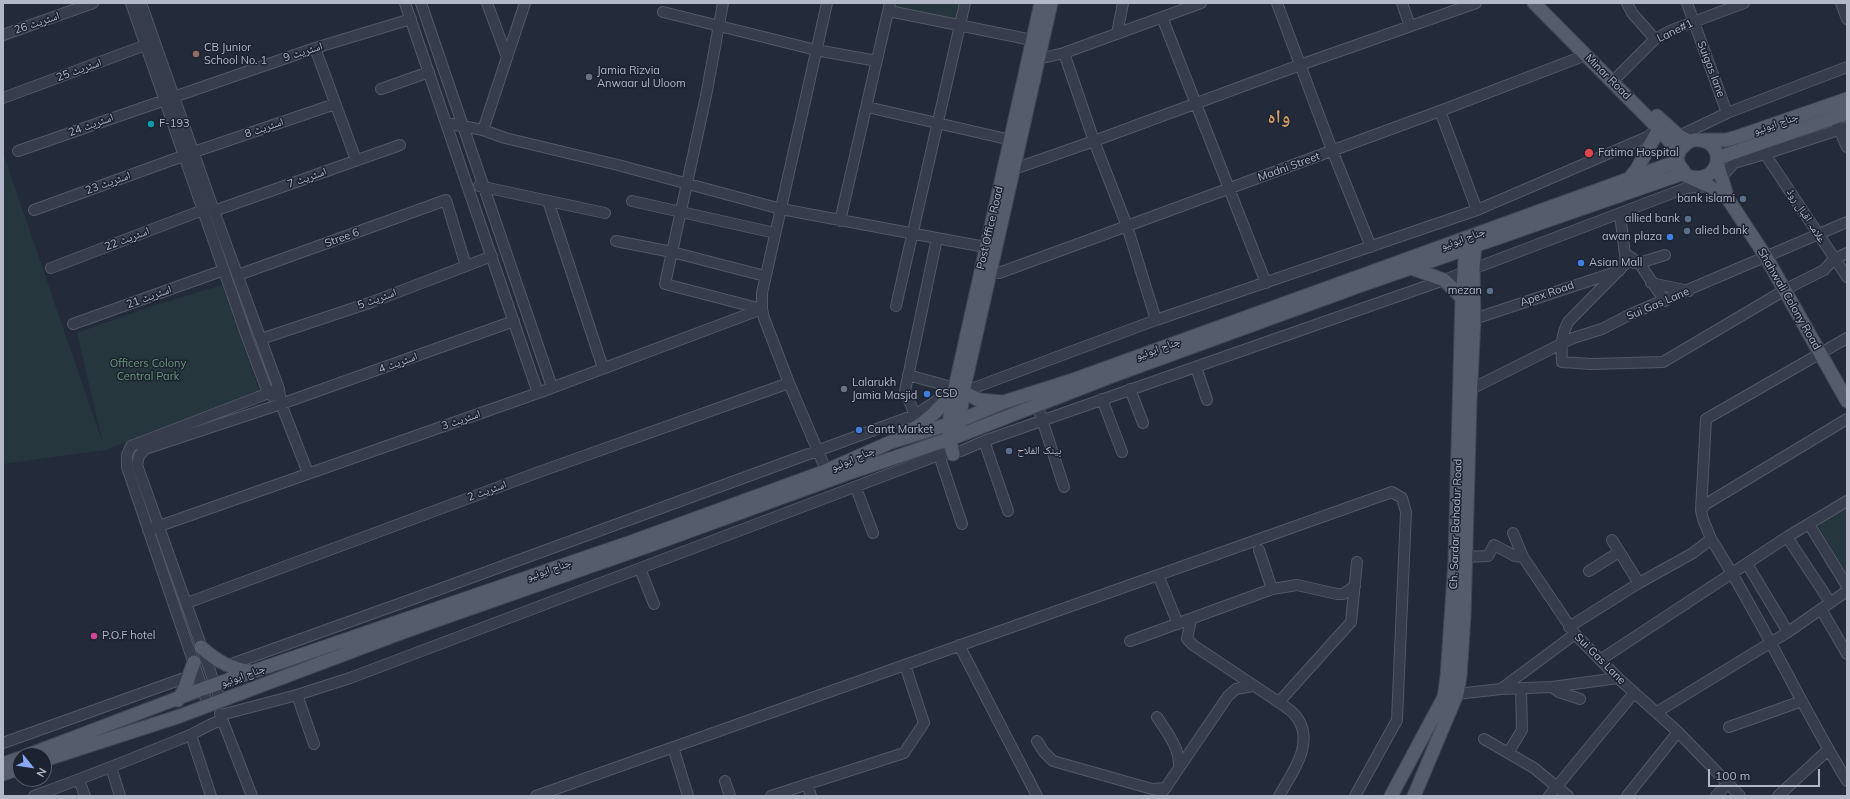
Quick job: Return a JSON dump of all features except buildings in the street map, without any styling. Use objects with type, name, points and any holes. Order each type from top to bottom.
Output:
[{"type":"main road","name":"Post Office Road","points":[[962,450],[953,437],[959,390],[986,271],[1014,169],[1033,59],[1032,40],[1041,3]]},
{"type":"main road","name":"Post Office Road","points":[[986,271],[985,247],[1011,140],[1033,59],[1051,3]]},
{"type":"main road","name":"Minar Road","points":[[1534,3],[1659,129],[1682,166]]},
{"type":"main road","name":"Minar Road","points":[[1546,3],[1664,123],[1684,138]]},
{"type":"main road","name":"جناح ایونیو","points":[[1684,138],[1726,140],[1847,99]]},
{"type":"main road","name":"جناح ایونیو","points":[[1718,161],[1841,115]]},
{"type":"main road","points":[[1628,180],[1637,169],[1659,129]]},
{"type":"main road","points":[[1684,138],[1682,148],[1682,166],[1696,179],[1706,177],[1713,172],[1718,161]]},
{"type":"main road","name":"Shahwali Colony Road","points":[[1704,140],[1714,147],[1721,178],[1728,199],[1766,256],[1847,400]]},
{"type":"main road","name":"جناح ایونیو","points":[[52,757],[180,716],[406,631],[953,437],[1037,404],[1411,268],[1469,242],[1628,180],[1682,166]]},
{"type":"main road","name":"جناح ایونیو","points":[[50,747],[178,700],[202,689],[626,543],[826,470],[891,442],[954,423],[1004,402],[1070,381],[1682,166]]},
{"type":"main road","name":"Shahwali Colony Road","points":[[1682,166],[1728,199]]},
{"type":"main road","name":"Ch. Sardar Bahadur Road","points":[[1391,796],[1444,697],[1446,684],[1474,319],[1468,271],[1469,242]]},
{"type":"main road","points":[[1411,268],[1444,280],[1462,298]]},
{"type":"main road","name":"Ch. Sardar Bahadur Road","points":[[1414,796],[1457,694],[1460,676],[1464,616],[1467,397],[1462,298],[1468,271]]},
{"type":"main road","points":[[891,442],[926,422],[959,390],[979,400],[1004,402]]},
{"type":"main road","points":[[200,647],[213,658],[226,666],[252,672]]},
{"type":"main road","points":[[178,700],[190,676],[194,662]]},
{"type":"street","name":"اسٹریٹ 26","points":[[3,35],[93,3]]},
{"type":"street","points":[[131,3],[174,96],[279,389],[281,404],[308,473]]},
{"type":"street","points":[[141,3],[164,99],[183,156],[268,393],[281,404]]},
{"type":"street","points":[[405,3],[538,393]]},
{"type":"street","points":[[421,3],[552,387]]},
{"type":"street","points":[[487,3],[507,57]]},
{"type":"street","points":[[483,130],[525,3]]},
{"type":"street","points":[[723,3],[706,96],[665,284],[762,309]]},
{"type":"street","points":[[826,3],[762,293],[762,309],[789,383],[826,470]]},
{"type":"street","points":[[896,306],[965,3]]},
{"type":"street","points":[[1117,34],[1123,3]]},
{"type":"street","points":[[1033,59],[1064,53],[1199,3]]},
{"type":"street","points":[[1277,3],[1332,150],[1371,247]]},
{"type":"street","points":[[1402,3],[1410,26]]},
{"type":"street","points":[[1014,169],[1476,3]]},
{"type":"street","points":[[1627,3],[1632,13],[1655,39]]},
{"type":"street","name":"Suigas lane","points":[[1687,3],[1727,113]]},
{"type":"street","name":"Lane#1","points":[[1618,76],[1655,39],[1693,22],[1744,3]]},
{"type":"street","points":[[1841,3],[1847,19]]},
{"type":"street","points":[[840,221],[890,7],[960,25],[1032,40]]},
{"type":"street","points":[[662,12],[816,50],[877,61]]},
{"type":"street","points":[[1162,17],[1266,283]]},
{"type":"street","name":"اسٹریٹ 9","points":[[164,99],[315,48],[411,19]]},
{"type":"street","name":"اسٹریٹ 25","points":[[3,98],[150,44]]},
{"type":"street","points":[[315,48],[356,160]]},
{"type":"street","points":[[1064,53],[1094,141],[1127,226],[1156,320]]},
{"type":"street","name":"Madni Street","points":[[986,271],[999,273],[1440,111],[1586,55]]},
{"type":"street","points":[[1684,138],[1727,113],[1847,67]]},
{"type":"street","points":[[381,89],[429,72]]},
{"type":"street","name":"اسٹریٹ 24","points":[[18,151],[164,99]]},
{"type":"street","name":"اسٹریٹ 8","points":[[183,156],[335,104]]},
{"type":"street","points":[[866,107],[1011,140]]},
{"type":"street","points":[[1440,111],[1476,210]]},
{"type":"street","points":[[1841,115],[1847,147]]},
{"type":"street","points":[[446,123],[483,130],[505,138],[781,209],[985,247]]},
{"type":"street","points":[[226,666],[422,596],[915,415],[959,390],[1156,320],[1476,210],[1647,137],[1659,129]]},
{"type":"street","points":[[34,796],[79,780],[192,735],[221,718],[350,678],[856,488],[939,455],[962,450],[984,440],[1444,280],[1686,188],[1709,186],[1716,183],[1734,163],[1843,129]]},
{"type":"street","name":"اسٹریٹ 7","points":[[214,211],[400,145]]},
{"type":"street","name":"علامہ اقبال روڈ","points":[[1765,154],[1847,277]]},
{"type":"street","name":"اسٹریٹ 23","points":[[34,210],[183,156]]},
{"type":"street","points":[[467,184],[605,212]]},
{"type":"street","name":"Stree 6","points":[[238,275],[446,200],[466,266]]},
{"type":"street","points":[[632,200],[775,233]]},
{"type":"street","points":[[548,201],[603,368]]},
{"type":"street","name":"اسٹریٹ 22","points":[[51,268],[203,210]]},
{"type":"street","points":[[1620,214],[1624,262],[1572,317],[1564,331],[1560,344],[1562,362],[1592,364],[1663,362],[1786,290],[1824,270],[1834,259],[1847,253]]},
{"type":"street","name":"Sui Gas Lane","points":[[1467,397],[1573,338],[1602,329],[1766,256],[1847,222]]},
{"type":"street","points":[[915,415],[905,391],[937,238]]},
{"type":"street","points":[[616,241],[672,252],[765,276]]},
{"type":"street","points":[[1624,262],[1639,263],[1665,255]]},
{"type":"street","name":"اسٹریٹ 5","points":[[261,339],[372,302],[492,256]]},
{"type":"street","name":"Apex Road","points":[[1474,319],[1624,262]]},
{"type":"street","points":[[1639,263],[1665,301]]},
{"type":"street","name":"اسٹریٹ 21","points":[[73,324],[224,270]]},
{"type":"street","points":[[1651,282],[1689,291]]},
{"type":"street","name":"اسٹریٹ 3","points":[[148,530],[538,393],[762,309]]},
{"type":"street","name":"اسٹریٹ 4","points":[[215,702],[216,685],[200,647],[187,603],[137,464],[139,456],[145,449],[281,404],[514,321]]},
{"type":"street","points":[[1847,338],[1706,419],[1701,510],[1711,539],[1733,573],[1828,750],[1847,781]]},
{"type":"street","points":[[1196,367],[1207,400]]},
{"type":"street","points":[[908,375],[959,390]]},
{"type":"street","name":"اسٹریٹ 2","points":[[187,603],[532,474],[789,383]]},
{"type":"street","points":[[252,796],[215,702],[202,689],[127,467],[127,455],[131,446],[279,389]]},
{"type":"street","points":[[1130,389],[1143,423]]},
{"type":"street","points":[[1102,399],[1122,452]]},
{"type":"street","points":[[1037,404],[1064,487]]},
{"type":"street","points":[[1701,510],[1706,504],[1847,419]]},
{"type":"street","points":[[962,450],[985,424]]},
{"type":"street","points":[[984,440],[1008,511]]},
{"type":"street","points":[[922,447],[927,461]]},
{"type":"street","points":[[939,455],[962,524]]},
{"type":"street","points":[[856,488],[873,533]]},
{"type":"street","points":[[536,796],[1392,492],[1402,498],[1406,512],[1397,720],[1355,796]]},
{"type":"street","points":[[1600,660],[1787,537],[1847,501]]},
{"type":"street","points":[[1809,524],[1847,586]]},
{"type":"street","name":"Sui Gas Lane","points":[[1514,533],[1523,557],[1572,631],[1618,678],[1678,732],[1740,796]]},
{"type":"street","points":[[1787,537],[1830,602]]},
{"type":"street","points":[[1501,689],[1572,631],[1639,583],[1693,553],[1711,539]]},
{"type":"street","points":[[1612,540],[1639,583]]},
{"type":"street","points":[[1465,557],[1488,556],[1494,545],[1515,556],[1523,557]]},
{"type":"street","points":[[1259,550],[1272,589]]},
{"type":"street","points":[[1589,571],[1619,552]]},
{"type":"street","points":[[1279,702],[1351,622],[1357,562]]},
{"type":"street","points":[[1747,564],[1788,632]]},
{"type":"street","points":[[640,569],[654,604]]},
{"type":"street","points":[[1158,575],[1178,624]]},
{"type":"street","points":[[1130,641],[1272,589],[1297,585],[1343,594],[1355,586]]},
{"type":"street","points":[[1657,712],[1788,632],[1847,591]]},
{"type":"street","points":[[1820,609],[1847,654]]},
{"type":"street","points":[[1191,619],[1187,638],[1193,645],[1279,702],[1295,715],[1300,724],[1304,736],[1301,758],[1279,796]]},
{"type":"street","points":[[959,645],[1037,796]]},
{"type":"street","points":[[771,796],[904,753],[924,723],[905,665]]},
{"type":"street","points":[[3,742],[190,676]]},
{"type":"street","points":[[1457,694],[1501,689],[1521,690],[1552,687],[1618,678]]},
{"type":"street","points":[[1038,741],[1044,752],[1053,761],[1163,792],[1228,696],[1236,689],[1253,686]]},
{"type":"street","points":[[1552,687],[1559,692],[1580,699]]},
{"type":"street","points":[[1508,753],[1522,730],[1521,690]]},
{"type":"street","points":[[1549,796],[1634,693]]},
{"type":"street","points":[[297,695],[314,744]]},
{"type":"street","points":[[1729,727],[1802,701]]},
{"type":"street","points":[[1157,717],[1176,748],[1179,758],[1179,768]]},
{"type":"street","points":[[1627,796],[1678,732]]},
{"type":"street","points":[[192,735],[211,796]]},
{"type":"street","points":[[1484,739],[1534,768],[1568,796]]},
{"type":"street","points":[[673,747],[688,796]]},
{"type":"street","points":[[1778,796],[1828,750]]},
{"type":"street","points":[[111,767],[120,796]]},
{"type":"street","points":[[79,780],[85,796]]},
{"type":"street","points":[[725,781],[730,796]]},
{"type":"street","points":[[1716,796],[1728,783]]},
{"type":"street","points":[[807,784],[811,796]]},
{"type":"green space","points":[[897,3],[959,3],[955,20],[896,8]]},
{"type":"green space","name":"Officers Colony Central Park","points":[[3,153],[103,444],[77,333],[152,306],[222,285],[259,390],[105,450],[3,464]]},
{"type":"green space","points":[[1847,507],[1847,575],[1818,525]]},
{"type":"place","name":"CB Junior School No. 1","points":[[196,54]]},
{"type":"place","name":"Jamia Rizvia Anwaar ul Uloom","points":[[589,77]]},
{"type":"place","name":"F-193","points":[[151,124]]},
{"type":"place","name":"Fatima Hospital","points":[[1589,153]]},
{"type":"place","name":"bank islami","points":[[1743,199]]},
{"type":"place","name":"allied bank","points":[[1688,219]]},
{"type":"place","name":"alied bank","points":[[1687,231]]},
{"type":"place","name":"awan plaza","points":[[1670,237]]},
{"type":"place","name":"Asian Mall","points":[[1581,263]]},
{"type":"place","name":"mezan","points":[[1490,291]]},
{"type":"place","name":"Lalarukh Jamia Masjid","points":[[844,389]]},
{"type":"place","name":"CSD","points":[[927,394]]},
{"type":"place","name":"Cantt Market","points":[[859,430]]},
{"type":"place","name":"بینک الفلاح","points":[[1009,451]]},
{"type":"place","name":"P.O.F hotel","points":[[94,636]]},
{"type":"district","name":"واہ","points":[[1279,117]]}]
